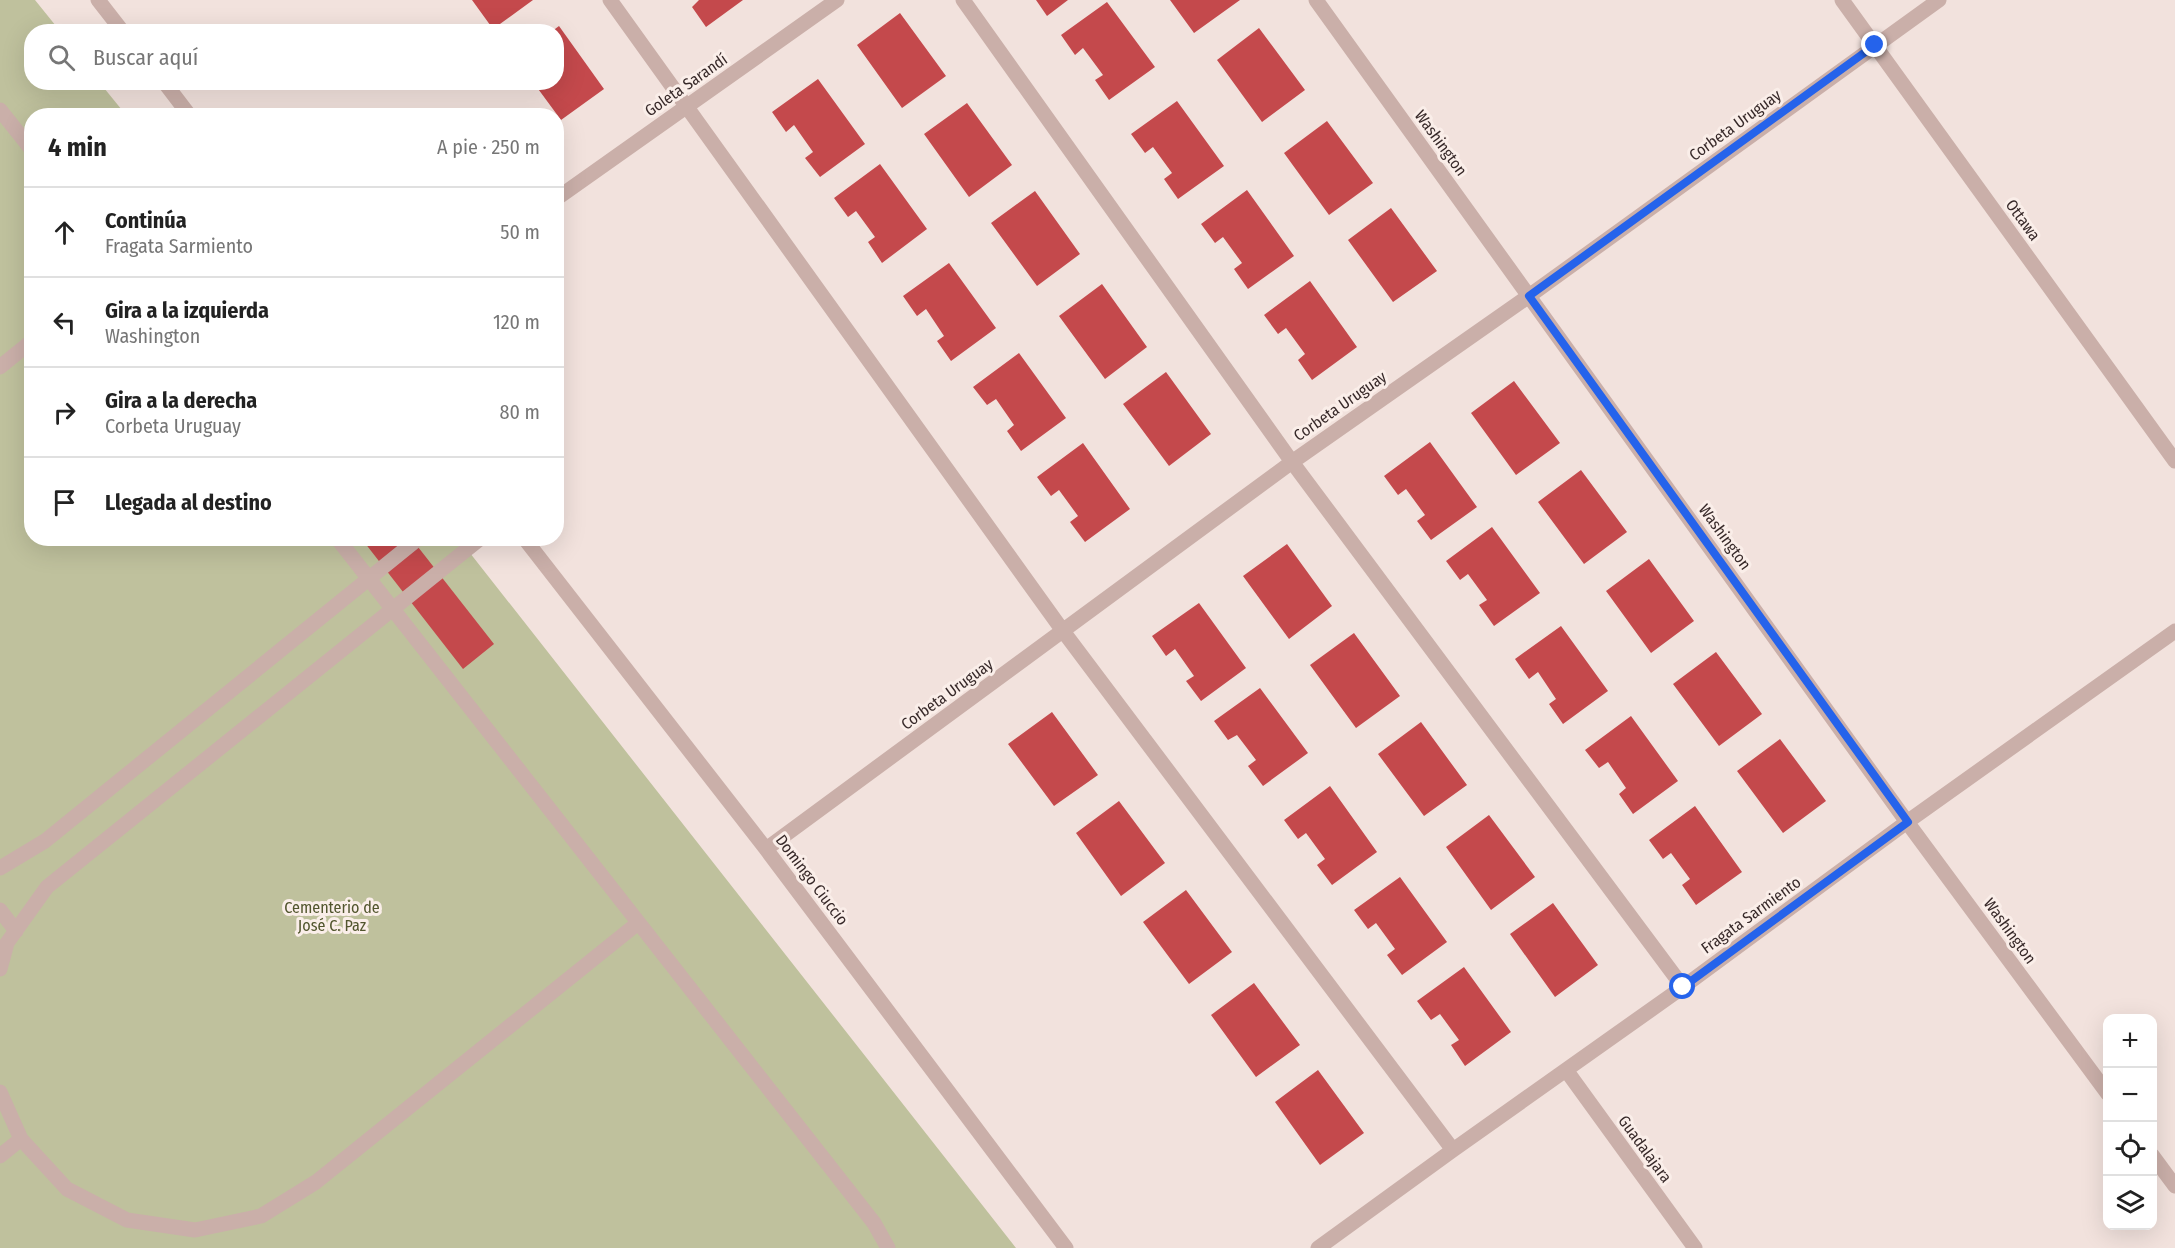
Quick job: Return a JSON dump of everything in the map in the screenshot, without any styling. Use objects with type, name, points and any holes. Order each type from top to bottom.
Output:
[{"type":"street","points":[[98,0],[117,24]]},
{"type":"street","points":[[610,0],[1064,631],[1453,1150]]},
{"type":"street","name":"Goleta Sarandí","points":[[564,193],[837,0]]},
{"type":"street","points":[[963,0],[1292,462],[1683,987]]},
{"type":"street","name":"Washington","points":[[1316,0],[1908,822],[2103,1087]]},
{"type":"street","name":"Ottawa","points":[[1842,0],[2175,461]]},
{"type":"street","name":"Corbeta Uruguay","points":[[766,849],[1292,462],[1529,296],[1939,0]]},
{"type":"street","points":[[170,90],[184,108]]},
{"type":"street","points":[[0,110],[24,140]]},
{"type":"street","points":[[0,367],[24,348]]},
{"type":"street","points":[[343,546],[874,1223],[888,1248]]},
{"type":"street","points":[[0,868],[45,841],[409,546]]},
{"type":"street","points":[[0,969],[7,943],[47,887],[471,546]]},
{"type":"street","name":"Domingo Ciuccio","points":[[530,546],[766,849],[1066,1248]]},
{"type":"street","name":"Fragata Sarmiento","points":[[1318,1248],[2175,631]]},
{"type":"street","points":[[0,910],[16,931]]},
{"type":"street","points":[[0,1092],[21,1139],[67,1189],[127,1220],[195,1230],[261,1216],[316,1182],[638,923]]},
{"type":"street","name":"Guadalajara","points":[[1566,1070],[1695,1248]]},
{"type":"street","points":[[0,1156],[21,1139]]},
{"type":"street","points":[[2157,1162],[2175,1186]]},
{"type":"green space","name":"Cementerio de José C. Paz","points":[[0,0],[35,0],[54,24],[24,24],[24,90],[106,90],[120,108],[24,108],[24,546],[464,546],[1016,1248],[0,1248]]},
{"type":"building","points":[[472,0],[533,0],[500,24],[489,24]]},
{"type":"building","points":[[699,0],[743,0],[706,27],[692,7]]},
{"type":"building","points":[[1036,0],[1068,0],[1047,16]]},
{"type":"building","points":[[1170,0],[1240,0],[1194,33]]},
{"type":"building","points":[[1107,2],[1155,67],[1109,100],[1095,80],[1103,75],[1083,48],[1075,55],[1061,35]]},
{"type":"building","points":[[900,13],[946,76],[902,108],[857,45]]},
{"type":"building","points":[[1259,28],[1305,90],[1262,122],[1217,60]]},
{"type":"building","points":[[564,33],[604,89],[564,118],[564,108],[552,108],[539,90],[564,90]]},
{"type":"building","points":[[818,79],[865,144],[820,177],[805,158],[813,152],[794,125],[786,132],[772,112]]},
{"type":"building","points":[[1177,101],[1224,166],[1178,199],[1164,179],[1172,173],[1153,147],[1145,153],[1131,134]]},
{"type":"building","points":[[967,103],[1012,165],[969,197],[924,134]]},
{"type":"building","points":[[1327,121],[1373,183],[1329,215],[1284,153]]},
{"type":"building","points":[[880,164],[927,229],[882,263],[868,242],[875,237],[856,211],[848,217],[834,198]]},
{"type":"building","points":[[1247,190],[1294,256],[1248,289],[1234,269],[1242,263],[1223,237],[1215,243],[1201,224]]},
{"type":"building","points":[[1035,191],[1080,254],[1037,286],[991,223]]},
{"type":"building","points":[[1391,208],[1437,271],[1393,302],[1348,240]]},
{"type":"building","points":[[949,263],[996,328],[951,361],[937,341],[944,336],[926,309],[917,316],[903,296]]},
{"type":"building","points":[[1310,281],[1357,347],[1312,380],[1298,360],[1305,354],[1286,328],[1278,334],[1264,315]]},
{"type":"building","points":[[1102,284],[1147,347],[1105,379],[1059,316]]},
{"type":"building","points":[[1019,353],[1066,418],[1021,451],[1007,431],[1014,425],[996,399],[987,405],[973,387]]},
{"type":"building","points":[[1166,372],[1211,434],[1169,466],[1123,404]]},
{"type":"building","points":[[1514,381],[1560,443],[1516,475],[1471,413]]},
{"type":"building","points":[[1430,442],[1477,507],[1431,540],[1417,521],[1425,515],[1406,489],[1398,495],[1384,476]]},
{"type":"building","points":[[1083,443],[1130,509],[1085,542],[1070,522],[1078,516],[1059,490],[1051,496],[1037,477]]},
{"type":"building","points":[[1581,470],[1627,532],[1584,564],[1538,502]]},
{"type":"building","points":[[1492,527],[1540,593],[1494,626],[1479,605],[1487,600],[1468,574],[1460,580],[1446,561]]},
{"type":"building","points":[[1287,544],[1332,606],[1289,639],[1243,576]]},
{"type":"building","points":[[367,546],[417,546],[494,644],[463,669]]},
{"type":"building","points":[[1649,559],[1694,621],[1651,653],[1606,591]]},
{"type":"building","points":[[1199,603],[1246,668],[1201,701],[1186,681],[1194,676],[1175,649],[1166,656],[1152,636]]},
{"type":"building","points":[[1561,626],[1608,691],[1563,724],[1549,704],[1556,699],[1538,672],[1529,679],[1515,659]]},
{"type":"building","points":[[1354,633],[1400,696],[1356,728],[1310,665]]},
{"type":"building","points":[[1716,652],[1762,714],[1719,746],[1673,684]]},
{"type":"building","points":[[1260,688],[1308,753],[1263,786],[1248,766],[1256,760],[1237,735],[1228,740],[1214,721]]},
{"type":"building","points":[[1052,712],[1098,775],[1054,806],[1008,744]]},
{"type":"building","points":[[1631,716],[1678,781],[1633,814],[1619,794],[1626,788],[1608,762],[1599,768],[1585,750]]},
{"type":"building","points":[[1421,722],[1467,785],[1424,816],[1378,754]]},
{"type":"building","points":[[1780,739],[1826,801],[1783,833],[1737,771]]},
{"type":"building","points":[[1330,786],[1377,852],[1332,885],[1317,865],[1325,859],[1306,833],[1298,839],[1284,820]]},
{"type":"building","points":[[1119,801],[1165,863],[1121,896],[1076,833]]},
{"type":"building","points":[[1695,806],[1742,872],[1696,905],[1682,885],[1690,879],[1671,853],[1663,859],[1649,840]]},
{"type":"building","points":[[1489,815],[1535,877],[1491,910],[1446,847]]},
{"type":"building","points":[[1400,877],[1447,942],[1402,975],[1387,955],[1395,949],[1376,923],[1368,929],[1354,910]]},
{"type":"building","points":[[1186,890],[1232,952],[1189,984],[1143,922]]},
{"type":"building","points":[[1553,903],[1598,965],[1555,997],[1510,934]]},
{"type":"building","points":[[1464,967],[1511,1032],[1465,1066],[1451,1045],[1459,1040],[1440,1014],[1431,1020],[1417,1001]]},
{"type":"building","points":[[1254,983],[1300,1045],[1256,1077],[1211,1015]]},
{"type":"building","points":[[1318,1070],[1364,1133],[1320,1165],[1275,1102]]},
{"type":"route","points":[[1683,987],[1908,822],[1529,296],[1875,45]]}]
